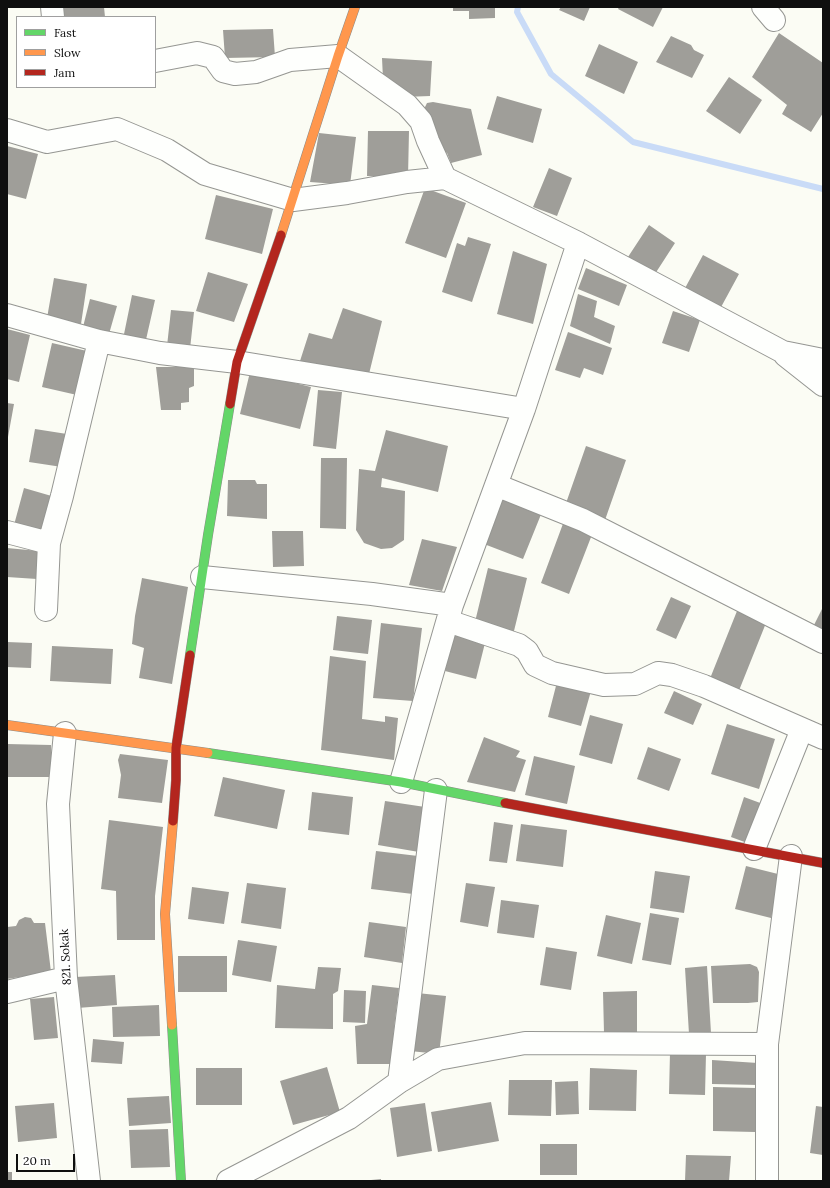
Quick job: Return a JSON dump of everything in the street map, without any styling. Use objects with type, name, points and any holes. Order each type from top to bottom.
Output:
[{"type":"street","points":[[181,1181],[165,914],[176,780],[176,748],[237,362],[293,200],[355,7]]},
{"type":"street","points":[[156,61],[197,53],[213,57],[223,71],[235,74],[256,72],[290,60],[338,56],[407,105],[421,121],[428,141],[445,178]]},
{"type":"street","points":[[7,130],[47,142],[117,129],[167,150],[205,174],[293,200],[347,193],[407,182],[445,178],[578,243],[783,352],[823,385]]},
{"type":"street","points":[[401,782],[450,613],[524,409],[578,243]]},
{"type":"street","points":[[7,315],[99,340],[160,353],[237,362],[524,409]]},
{"type":"street","points":[[46,610],[49,543],[62,496],[99,340]]},
{"type":"street","points":[[783,352],[823,360]]},
{"type":"street","points":[[496,485],[583,520],[823,642]]},
{"type":"street","points":[[7,532],[49,543]]},
{"type":"street","points":[[202,577],[372,594],[450,613],[519,645],[527,651],[535,665],[552,674],[604,685],[634,684],[658,673],[672,675],[704,686],[823,738]]},
{"type":"street","points":[[7,725],[176,748],[401,782],[436,790],[823,863]]},
{"type":"street","points":[[754,849],[802,729]]},
{"type":"street","name":"821. Sokak","points":[[66,733],[58,804],[66,978],[89,1181]]},
{"type":"street","points":[[399,1082],[436,790]]},
{"type":"street","points":[[767,1181],[767,1044],[791,856]]},
{"type":"street","points":[[7,992],[66,978]]},
{"type":"street","points":[[228,1181],[349,1118],[399,1082],[438,1059],[525,1043],[767,1044]]},
{"type":"building","points":[[62,7],[104,7],[105,16],[63,16]]},
{"type":"building","points":[[453,7],[495,7],[495,18],[469,19],[469,11],[453,11]]},
{"type":"building","points":[[561,7],[590,7],[584,21],[559,10]]},
{"type":"building","points":[[619,7],[663,7],[653,27],[618,9]]},
{"type":"building","points":[[273,29],[275,57],[225,58],[223,30]]},
{"type":"building","points":[[779,33],[823,63],[823,113],[811,132],[782,114],[787,105],[752,77]]},
{"type":"building","points":[[671,36],[691,45],[694,50],[704,55],[692,78],[656,62]]},
{"type":"building","points":[[599,44],[638,62],[624,94],[585,76]]},
{"type":"building","points":[[382,58],[432,61],[430,96],[404,97],[383,79]]},
{"type":"building","points":[[729,77],[762,100],[740,134],[706,111]]},
{"type":"building","points":[[497,96],[542,109],[533,143],[487,129]]},
{"type":"building","points":[[433,102],[471,109],[482,155],[451,163],[447,153],[441,150],[424,109],[427,103]]},
{"type":"building","points":[[368,131],[409,131],[408,177],[367,176]]},
{"type":"building","points":[[319,133],[356,137],[350,185],[310,182]]},
{"type":"building","points":[[7,146],[38,154],[26,199],[7,194]]},
{"type":"building","points":[[549,168],[572,178],[557,216],[533,207]]},
{"type":"building","points":[[425,188],[466,203],[446,258],[405,243]]},
{"type":"building","points":[[216,195],[273,209],[262,254],[205,239]]},
{"type":"building","points":[[649,225],[675,243],[653,277],[626,260]]},
{"type":"building","points":[[468,237],[491,244],[472,302],[442,292],[457,243],[465,246]]},
{"type":"building","points":[[513,251],[547,264],[533,324],[497,314]]},
{"type":"building","points":[[703,255],[739,274],[720,309],[684,290]]},
{"type":"building","points":[[586,268],[627,285],[619,306],[578,289]]},
{"type":"building","points":[[208,272],[248,284],[234,322],[196,311]]},
{"type":"building","points":[[54,278],[87,284],[81,324],[47,318]]},
{"type":"building","points":[[578,294],[597,301],[594,317],[615,326],[610,344],[570,326]]},
{"type":"building","points":[[132,295],[155,300],[145,344],[123,339]]},
{"type":"building","points":[[90,299],[117,306],[109,334],[83,327]]},
{"type":"building","points":[[343,308],[382,321],[369,374],[300,361],[309,333],[332,339]]},
{"type":"building","points":[[171,310],[194,312],[190,349],[167,346]]},
{"type":"building","points":[[673,311],[700,320],[689,352],[662,343]]},
{"type":"building","points":[[7,329],[30,335],[19,382],[7,379]]},
{"type":"building","points":[[568,332],[612,348],[603,375],[584,368],[580,378],[555,370]]},
{"type":"building","points":[[52,343],[87,351],[77,395],[42,387]]},
{"type":"building","points":[[156,367],[194,367],[194,386],[189,388],[189,402],[181,403],[181,410],[161,410]]},
{"type":"building","points":[[250,372],[311,387],[300,429],[240,414]]},
{"type":"building","points":[[318,390],[342,392],[336,449],[313,446]]},
{"type":"building","points":[[7,403],[14,404],[8,437],[7,437]]},
{"type":"building","points":[[35,429],[67,434],[62,467],[29,462]]},
{"type":"building","points":[[386,430],[448,446],[438,492],[382,478],[381,487],[405,491],[404,540],[392,548],[381,549],[364,543],[356,530],[359,469],[375,471]]},
{"type":"building","points":[[586,446],[626,460],[605,520],[565,506]]},
{"type":"building","points":[[321,458],[347,458],[346,529],[320,528]]},
{"type":"building","points":[[228,480],[255,480],[257,484],[267,484],[267,519],[227,516]]},
{"type":"building","points":[[24,488],[55,497],[46,533],[14,525]]},
{"type":"building","points":[[503,497],[542,512],[523,559],[484,544]]},
{"type":"building","points":[[564,521],[593,532],[569,594],[541,583]]},
{"type":"building","points":[[272,531],[303,531],[304,566],[273,567]]},
{"type":"building","points":[[422,539],[457,547],[442,591],[409,585]]},
{"type":"building","points":[[7,548],[39,551],[37,579],[7,577]]},
{"type":"building","points":[[488,568],[527,578],[513,635],[474,626]]},
{"type":"building","points":[[142,578],[188,587],[172,684],[139,678],[144,648],[132,644],[135,616]]},
{"type":"building","points":[[671,597],[691,606],[676,639],[656,630]]},
{"type":"building","points":[[823,607],[823,635],[812,629]]},
{"type":"building","points":[[737,611],[766,623],[738,693],[709,681]]},
{"type":"building","points":[[337,616],[372,620],[368,654],[333,650]]},
{"type":"building","points":[[381,623],[422,628],[413,701],[373,698]]},
{"type":"building","points":[[455,631],[486,639],[476,679],[445,671]]},
{"type":"building","points":[[7,642],[32,643],[31,668],[7,667]]},
{"type":"building","points":[[52,646],[113,649],[111,684],[50,681]]},
{"type":"building","points":[[330,656],[366,661],[362,719],[385,722],[385,716],[398,718],[394,760],[321,750]]},
{"type":"building","points":[[557,682],[591,691],[581,726],[548,717]]},
{"type":"building","points":[[674,691],[702,704],[693,725],[664,713]]},
{"type":"building","points":[[590,715],[623,724],[612,764],[579,755]]},
{"type":"building","points":[[727,724],[775,739],[759,789],[711,774]]},
{"type":"building","points":[[484,737],[520,751],[516,757],[526,760],[515,792],[467,782]]},
{"type":"building","points":[[7,744],[51,745],[52,777],[7,777]]},
{"type":"building","points":[[648,747],[681,759],[669,791],[637,779]]},
{"type":"building","points":[[120,754],[168,760],[162,803],[118,798],[121,775],[118,760]]},
{"type":"building","points":[[534,756],[575,766],[567,804],[525,795]]},
{"type":"building","points":[[223,777],[285,790],[277,829],[214,816]]},
{"type":"building","points":[[312,792],[353,797],[349,835],[308,830]]},
{"type":"building","points":[[744,797],[763,804],[750,844],[731,837]]},
{"type":"building","points":[[385,801],[425,807],[419,852],[378,845]]},
{"type":"building","points":[[109,820],[163,827],[155,896],[155,940],[117,940],[116,891],[101,889]]},
{"type":"building","points":[[494,822],[513,825],[507,863],[489,861]]},
{"type":"building","points":[[521,824],[567,830],[563,867],[516,861]]},
{"type":"building","points":[[376,851],[418,856],[413,894],[371,889]]},
{"type":"building","points":[[746,866],[782,875],[771,918],[735,909]]},
{"type":"building","points":[[655,871],[690,876],[684,913],[650,908]]},
{"type":"building","points":[[247,883],[286,888],[281,929],[241,923]]},
{"type":"building","points":[[466,883],[495,887],[488,927],[460,922]]},
{"type":"building","points":[[192,887],[229,892],[224,924],[188,919]]},
{"type":"building","points":[[501,900],[539,905],[534,938],[497,933]]},
{"type":"building","points":[[650,913],[679,918],[671,965],[642,960]]},
{"type":"building","points":[[606,915],[641,923],[632,964],[597,956]]},
{"type":"building","points":[[25,917],[31,918],[34,923],[45,923],[51,972],[7,979],[7,927],[16,926],[19,920]]},
{"type":"building","points":[[369,922],[406,927],[402,963],[364,957]]},
{"type":"building","points":[[238,940],[277,946],[271,982],[232,975]]},
{"type":"building","points":[[546,947],[577,952],[571,990],[540,985]]},
{"type":"building","points":[[178,956],[227,956],[227,992],[178,992]]},
{"type":"building","points":[[750,964],[757,967],[759,972],[758,1002],[713,1003],[711,966]]},
{"type":"building","points":[[707,966],[711,1033],[689,1034],[685,968]]},
{"type":"building","points":[[318,967],[341,968],[338,991],[333,994],[333,1029],[275,1028],[277,985],[315,989]]},
{"type":"building","points":[[115,975],[117,1005],[77,1008],[75,977]]},
{"type":"building","points":[[372,985],[399,988],[394,1028],[392,1064],[357,1064],[355,1026],[367,1024]]},
{"type":"building","points":[[344,990],[366,991],[365,1023],[343,1022]]},
{"type":"building","points":[[637,991],[637,1033],[604,1033],[603,992]]},
{"type":"building","points":[[417,993],[446,996],[439,1054],[410,1051]]},
{"type":"building","points":[[54,997],[58,1038],[34,1040],[30,999]]},
{"type":"building","points":[[159,1005],[160,1036],[113,1037],[112,1007]]},
{"type":"building","points":[[93,1039],[124,1042],[122,1064],[91,1062]]},
{"type":"building","points":[[670,1053],[706,1054],[705,1095],[669,1094]]},
{"type":"building","points":[[712,1060],[758,1063],[758,1085],[712,1084]]},
{"type":"building","points":[[327,1067],[340,1112],[293,1125],[280,1081]]},
{"type":"building","points":[[196,1068],[242,1068],[242,1105],[196,1105]]},
{"type":"building","points":[[590,1068],[637,1070],[636,1111],[589,1110]]},
{"type":"building","points":[[509,1080],[552,1080],[551,1116],[508,1115]]},
{"type":"building","points":[[578,1081],[579,1114],[556,1115],[555,1082]]},
{"type":"building","points":[[713,1087],[756,1088],[755,1132],[713,1131]]},
{"type":"building","points":[[169,1096],[171,1123],[129,1126],[127,1098]]},
{"type":"building","points":[[491,1102],[499,1141],[438,1152],[431,1112]]},
{"type":"building","points":[[54,1103],[57,1138],[18,1142],[15,1106]]},
{"type":"building","points":[[425,1103],[432,1151],[397,1157],[390,1108]]},
{"type":"building","points":[[816,1106],[823,1107],[823,1155],[810,1153]]},
{"type":"building","points":[[168,1129],[170,1167],[131,1168],[129,1130]]},
{"type":"building","points":[[540,1144],[577,1144],[577,1175],[540,1175]]},
{"type":"building","points":[[686,1155],[731,1156],[729,1181],[685,1181]]},
{"type":"building","points":[[7,1172],[12,1172],[12,1181],[7,1181]]},
{"type":"building","points":[[381,1179],[381,1181],[371,1181],[371,1180]]},
{"type":"waterway","points":[[518,7],[517,12],[551,74],[633,142],[823,189]]},
{"type":"traffic: fast","points":[[190,655],[230,404]]},
{"type":"traffic: fast","points":[[208,753],[401,782],[505,803]]},
{"type":"traffic: fast","points":[[172,1025],[181,1181]]},
{"type":"traffic: slow","points":[[281,235],[355,7]]},
{"type":"traffic: slow","points":[[7,725],[208,753]]},
{"type":"traffic: slow","points":[[172,1025],[165,914],[173,821]]},
{"type":"traffic: jam","points":[[230,404],[237,362],[281,235]]},
{"type":"traffic: jam","points":[[173,821],[176,780],[176,748],[190,655]]},
{"type":"traffic: jam","points":[[505,803],[823,863]]}]
